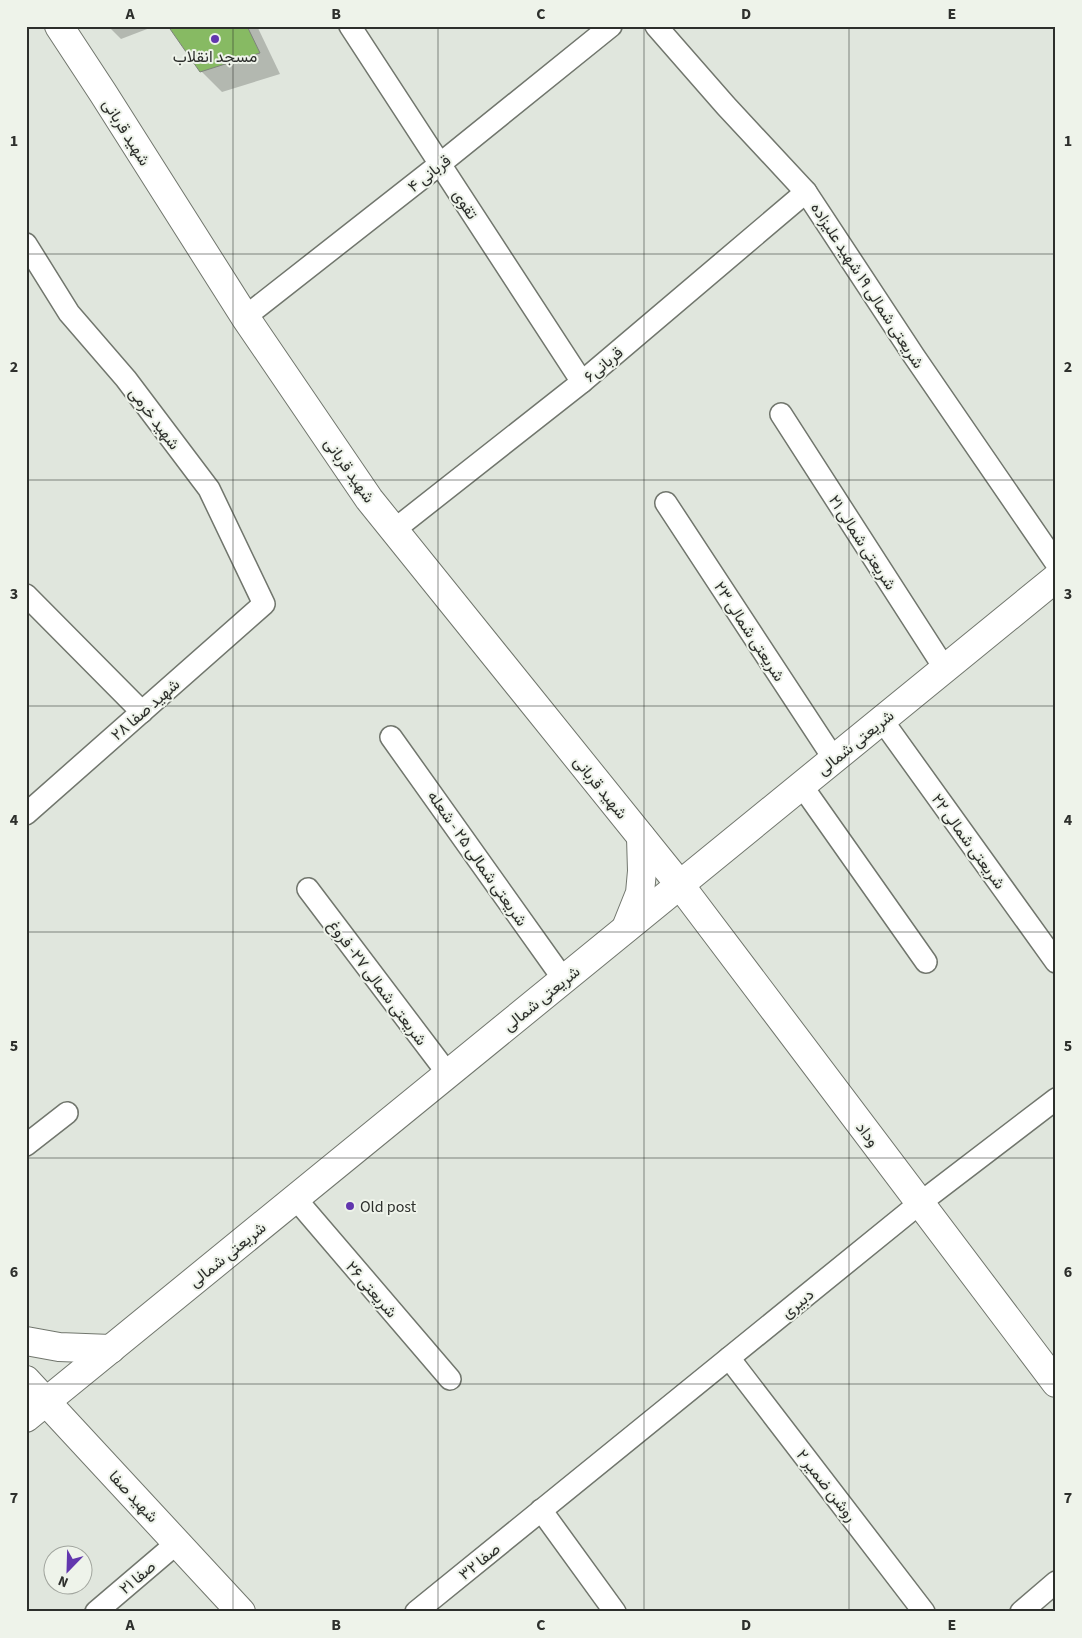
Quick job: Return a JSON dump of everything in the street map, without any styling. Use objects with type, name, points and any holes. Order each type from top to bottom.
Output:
[{"type":"main road","name":"شهید قربانی","points":[[59,26],[244,317],[369,499],[680,885]]},
{"type":"main road","name":"شریعتی شمالی","points":[[36,1410],[1056,578]]},
{"type":"main road","points":[[625,930],[640,893],[642,871],[641,837]]},
{"type":"main road","name":"وداد","points":[[680,885],[1056,1383]]},
{"type":"main road","points":[[26,1342],[59,1347],[111,1349]]},
{"type":"main road","name":"شهید صفا","points":[[26,1380],[36,1410],[177,1543],[241,1612]]},
{"type":"street","name":"تقوی","points":[[350,26],[582,382]]},
{"type":"street","name":"قربانی ۴","points":[[244,317],[440,164],[611,26]]},
{"type":"street","name":"شریعتی شمالی ۱۹ شهید علیزاده","points":[[656,26],[726,106],[806,192],[914,356],[1056,563]]},
{"type":"street","name":"قربانی۶","points":[[394,530],[582,382],[806,192]]},
{"type":"street","name":"شهید خرمی","points":[[26,244],[69,313],[126,379],[209,489],[264,604]]},
{"type":"street","name":"شریعتی شمالی ۲۱","points":[[781,414],[945,669]]},
{"type":"street","name":"شریعتی شمالی ۲۳","points":[[666,503],[834,759]]},
{"type":"street","points":[[26,595],[142,712]]},
{"type":"street","name":"شهید صفا ۲۸","points":[[26,814],[264,604]]},
{"type":"street","name":"شریعتی شمالی ٢٢","points":[[882,720],[1056,962]]},
{"type":"street","name":"شریعتی شمالی ۲۵ - شعله","points":[[391,737],[564,980]]},
{"type":"street","points":[[802,786],[926,962]]},
{"type":"street","name":"شریعتی شمالی ۲۷- فروغ","points":[[308,889],[448,1074]]},
{"type":"street","name":"دبیری","points":[[541,1510],[920,1203],[1056,1099]]},
{"type":"street","points":[[26,1145],[67,1113]]},
{"type":"street","name":"شریعتی ۲۶","points":[[295,1198],[450,1379]]},
{"type":"street","name":"روشن ضمیر ۲","points":[[729,1358],[924,1612]]},
{"type":"street","points":[[541,1510],[615,1612]]},
{"type":"street","name":"صفا ۳۲","points":[[416,1612],[541,1510]]},
{"type":"street","name":"صفا ۲۱","points":[[96,1612],[177,1543]]},
{"type":"street","points":[[1022,1612],[1056,1582]]},
{"type":"building","name":"مسجد انقلاب","points":[[168,26],[247,26],[260,53],[200,72]]},
{"type":"place","name":"مسجد انقلاب","points":[[215,39]]},
{"type":"place","name":"Old post","points":[[350,1206]]}]
